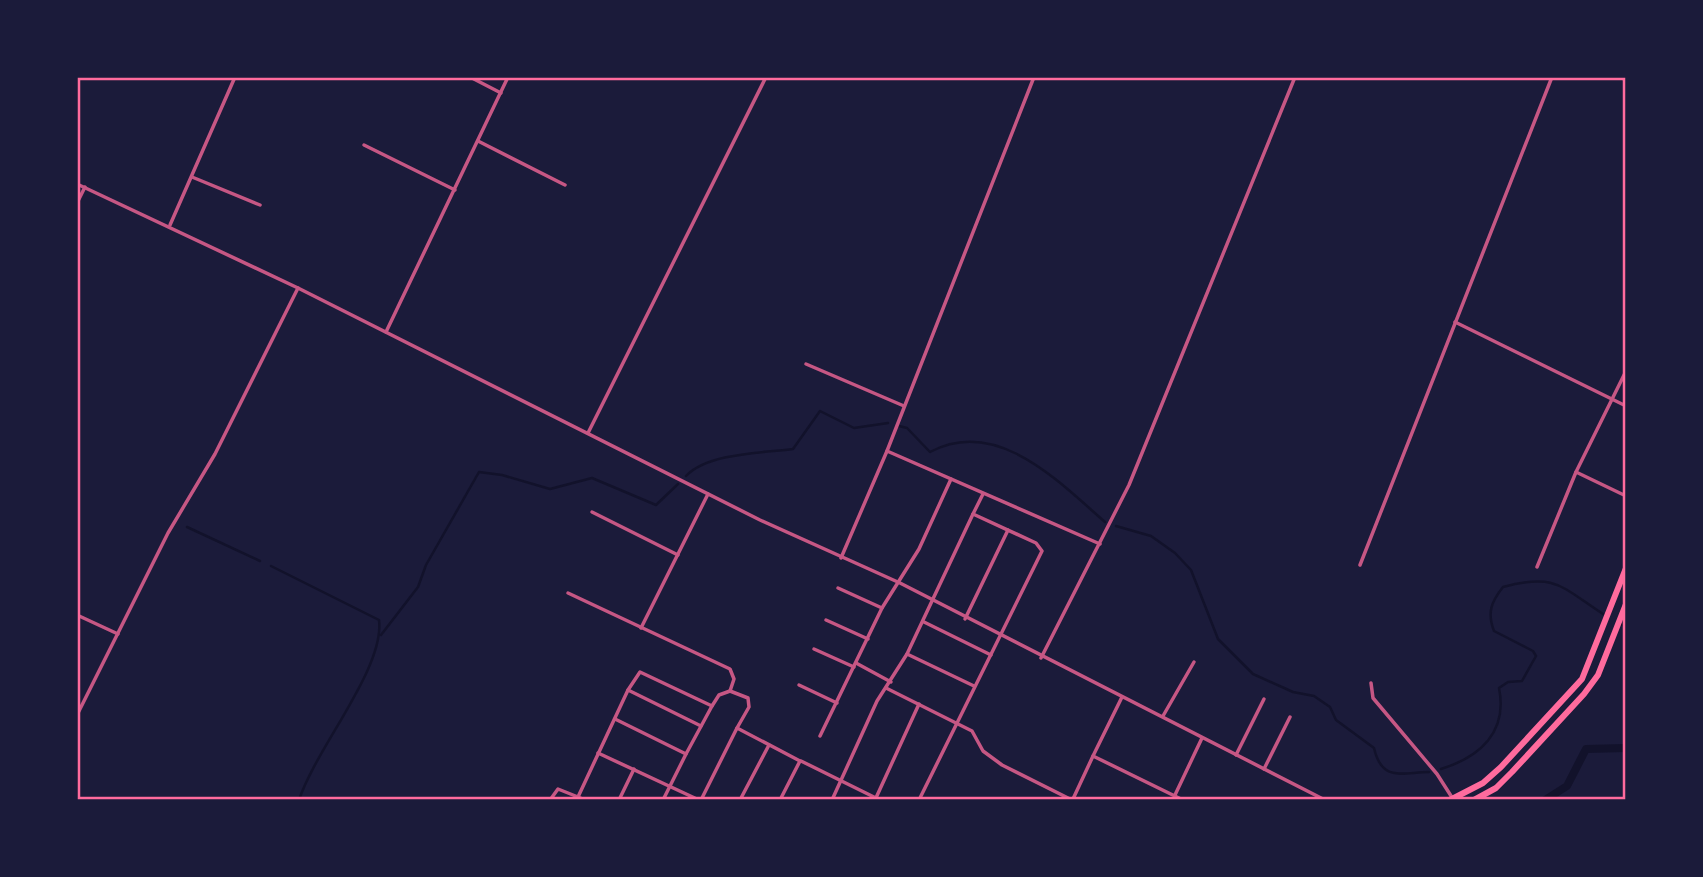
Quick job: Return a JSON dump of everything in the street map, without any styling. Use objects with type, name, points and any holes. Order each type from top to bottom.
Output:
[{"type":"highway","points":[[1451,799],[1483,783],[1501,767],[1582,679],[1626,568]]},
{"type":"highway","points":[[1474,800],[1504,780],[1584,694],[1598,675],[1626,604]]},
{"type":"street","points":[[170,225],[235,77]]},
{"type":"street","points":[[470,77],[501,93]]},
{"type":"street","points":[[386,332],[508,77]]},
{"type":"street","points":[[588,433],[766,77]]},
{"type":"street","points":[[841,558],[887,451],[1034,77]]},
{"type":"street","points":[[1041,658],[1129,485],[1295,77]]},
{"type":"street","points":[[1360,565],[1552,77]]},
{"type":"street","points":[[1620,77],[1626,80]]},
{"type":"street","points":[[478,141],[565,185]]},
{"type":"street","points":[[364,145],[455,190]]},
{"type":"street","points":[[192,177],[260,205]]},
{"type":"street","points":[[77,184],[170,225],[708,494],[841,558],[900,583],[1041,658],[1163,716],[1325,800]]},
{"type":"street","points":[[77,203],[85,187]]},
{"type":"street","points":[[77,715],[168,533],[215,454],[299,288]]},
{"type":"street","points":[[1455,321],[1626,406]]},
{"type":"street","points":[[806,364],[904,407]]},
{"type":"street","points":[[1537,567],[1577,472],[1626,371]]},
{"type":"street","points":[[887,451],[1100,544]]},
{"type":"street","points":[[1577,472],[1626,496]]},
{"type":"street","points":[[820,736],[867,639],[900,583],[951,480]]},
{"type":"street","points":[[832,800],[877,701],[892,682],[907,654],[983,493]]},
{"type":"street","points":[[641,628],[708,494]]},
{"type":"street","points":[[592,512],[678,555]]},
{"type":"street","points":[[919,800],[1042,551],[1040,545],[973,514]]},
{"type":"street","points":[[965,619],[1008,530]]},
{"type":"street","points":[[838,588],[883,608]]},
{"type":"street","points":[[568,593],[730,669],[734,679],[730,691]]},
{"type":"street","points":[[77,615],[118,634]]},
{"type":"street","points":[[826,620],[867,639]]},
{"type":"street","points":[[923,622],[991,655]]},
{"type":"street","points":[[814,649],[892,682]]},
{"type":"street","points":[[907,654],[974,687]]},
{"type":"street","points":[[1163,716],[1194,662]]},
{"type":"street","points":[[578,797],[628,690],[642,672],[712,706]]},
{"type":"street","points":[[1371,683],[1373,698],[1437,774],[1451,799]]},
{"type":"street","points":[[799,685],[837,702]]},
{"type":"street","points":[[887,688],[972,730],[983,751],[1002,765],[1073,799],[1122,697]]},
{"type":"street","points":[[628,690],[701,726]]},
{"type":"street","points":[[598,753],[670,785],[700,800],[750,702],[730,691],[719,695],[686,754],[670,785],[663,800]]},
{"type":"street","points":[[1236,755],[1264,699]]},
{"type":"street","points":[[737,728],[877,799],[919,704]]},
{"type":"street","points":[[1264,769],[1290,717]]},
{"type":"street","points":[[614,719],[686,754]]},
{"type":"street","points":[[1175,795],[1202,738]]},
{"type":"street","points":[[740,800],[769,745]]},
{"type":"street","points":[[1093,756],[1183,800]]},
{"type":"street","points":[[780,800],[800,761]]},
{"type":"street","points":[[619,800],[634,769]]},
{"type":"street","points":[[550,800],[558,789],[585,800]]},
{"type":"waterway","points":[[686,476],[696,468],[721,458],[793,449],[820,411],[854,428],[888,423]]},
{"type":"waterway","points":[[899,426],[907,428],[930,452],[955,443],[979,442],[1003,448],[1025,458],[1068,489],[1105,522]]},
{"type":"waterway","points":[[381,635],[418,587],[426,565],[479,472],[502,475],[550,489],[592,478],[656,505],[678,484]]},
{"type":"waterway","points":[[1116,526],[1151,536],[1175,553],[1191,570],[1218,639],[1253,674],[1293,692],[1314,696],[1330,707],[1336,720],[1374,748],[1382,767],[1388,771],[1402,774],[1429,772]]},
{"type":"waterway","points":[[187,527],[260,561]]},
{"type":"waterway","points":[[271,566],[379,620],[378,639],[361,684],[299,800]]},
{"type":"waterway","points":[[1441,769],[1468,757],[1488,740],[1499,718],[1499,688],[1508,682],[1522,681],[1536,656],[1533,651],[1494,631],[1491,608],[1503,587],[1535,581],[1547,582],[1566,589],[1603,614]]},
{"type":"waterway","points":[[1619,623],[1626,627]]},
{"type":"waterway","points":[[1545,800],[1567,786],[1586,749],[1626,748]]}]
